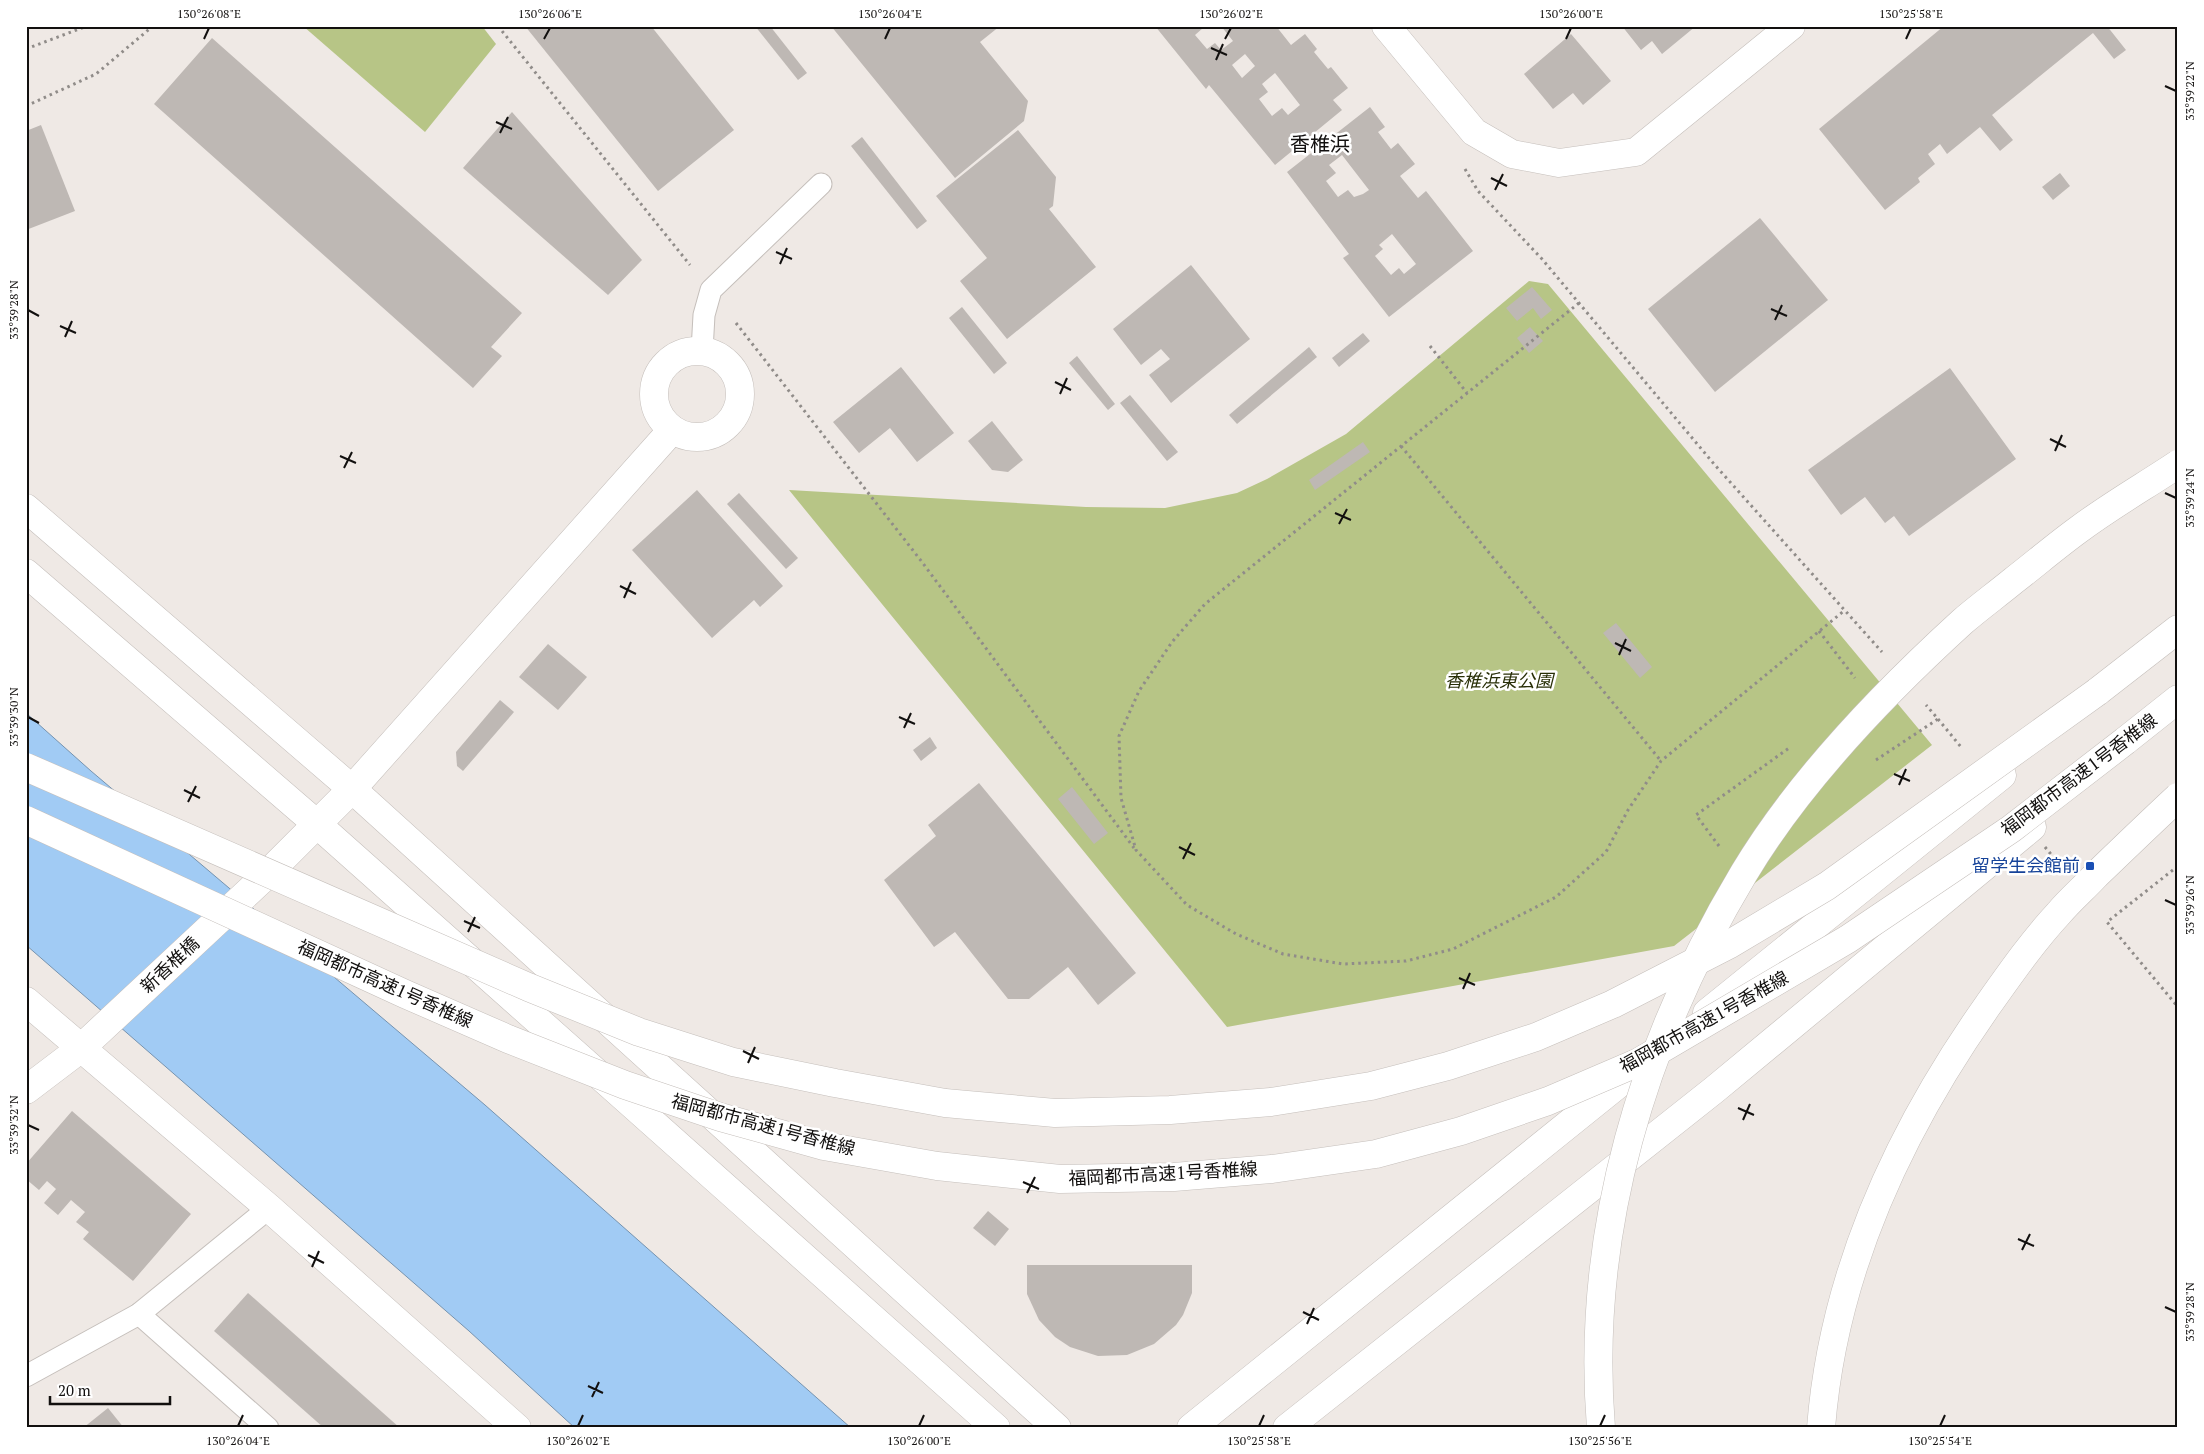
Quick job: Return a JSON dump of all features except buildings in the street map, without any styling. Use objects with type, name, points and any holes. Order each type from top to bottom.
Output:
[{"type":"main road","points":[[1386,26],[1474,132],[1512,154],[1559,163],[1636,152],[1791,26]]},
{"type":"main road","points":[[702,351],[726,362],[736,377],[740,384],[739,410],[722,431],[697,438],[672,430],[659,416],[654,397],[657,379],[667,363],[683,353],[702,351]]},
{"type":"main road","name":"新香椎橋","points":[[26,1090],[80,1049],[260,882],[318,825],[672,430]]},
{"type":"main road","points":[[1601,1428],[1597,1387],[1599,1310],[1618,1177],[1639,1098],[1674,1008],[1708,939],[1745,872],[1798,796],[1870,712],[1963,621],[2080,529],[2178,464]]},
{"type":"main road","points":[[26,508],[352,789],[1056,1428]]},
{"type":"main road","points":[[26,573],[318,825],[996,1428]]},
{"type":"main road","points":[[26,767],[520,984],[639,1032],[733,1062],[945,1103],[1055,1113],[1170,1110],[1271,1102],[1371,1086],[1448,1066],[1536,1037],[1613,1004],[1730,944],[1827,886],[2097,692],[2178,631]]},
{"type":"main road","points":[[1192,1428],[2178,631]]},
{"type":"main road","name":"福岡都市高速1号香椎線","points":[[26,820],[405,994],[508,1039],[624,1085],[720,1117],[824,1146],[937,1166],[1060,1179],[1174,1177],[1272,1168],[1376,1154],[1461,1131],[1548,1102],[1639,1062],[1747,1000],[1864,928],[2011,829],[2178,699]]},
{"type":"main road","points":[[1286,1428],[1714,1090],[2178,707]]},
{"type":"main road","points":[[1821,1428],[1823,1400],[1834,1334],[1848,1277],[1869,1218],[1923,1106],[1968,1034],[2004,982],[2059,912],[2178,797]]},
{"type":"main road","points":[[26,1001],[268,1208],[517,1428]]},
{"type":"lane","points":[[702,351],[704,315],[711,290],[821,184]]},
{"type":"lane","points":[[26,1376],[139,1314],[268,1208]]},
{"type":"lane","points":[[139,1314],[268,1428]]},
{"type":"path","points":[[26,49],[87,26]]},
{"type":"path","points":[[26,106],[96,74],[152,26]]},
{"type":"path","points":[[498,26],[711,290],[922,562],[1136,850],[1187,905],[1236,934],[1283,954],[1343,964],[1406,961],[1454,949],[1556,896],[1606,852],[1628,810],[1661,761],[1845,610]]},
{"type":"path","points":[[1542,259],[1714,464],[1877,645]]},
{"type":"path","points":[[1136,850],[1120,798],[1120,736],[1139,691],[1172,642],[1204,604],[1579,303]]},
{"type":"path","points":[[1430,346],[1467,393]]},
{"type":"path","points":[[1401,446],[1661,761]]},
{"type":"path","points":[[2178,866],[2107,922],[2178,1007]]},
{"type":"green space","points":[[303,26],[482,26],[496,44],[425,132]]},
{"type":"green space","name":"香椎浜東公園","points":[[1529,281],[1548,284],[1932,745],[1674,946],[1227,1027],[789,490],[1086,507],[1165,508],[1237,493],[1267,479],[1346,434]]},
{"type":"water","points":[[26,713],[91,771],[485,1105],[851,1428],[575,1428],[469,1331],[26,945]]},
{"type":"place","name":"留学生会館前","points":[[2090,866]]},
{"type":"district","name":"香椎浜","points":[[1320,144]]}]
